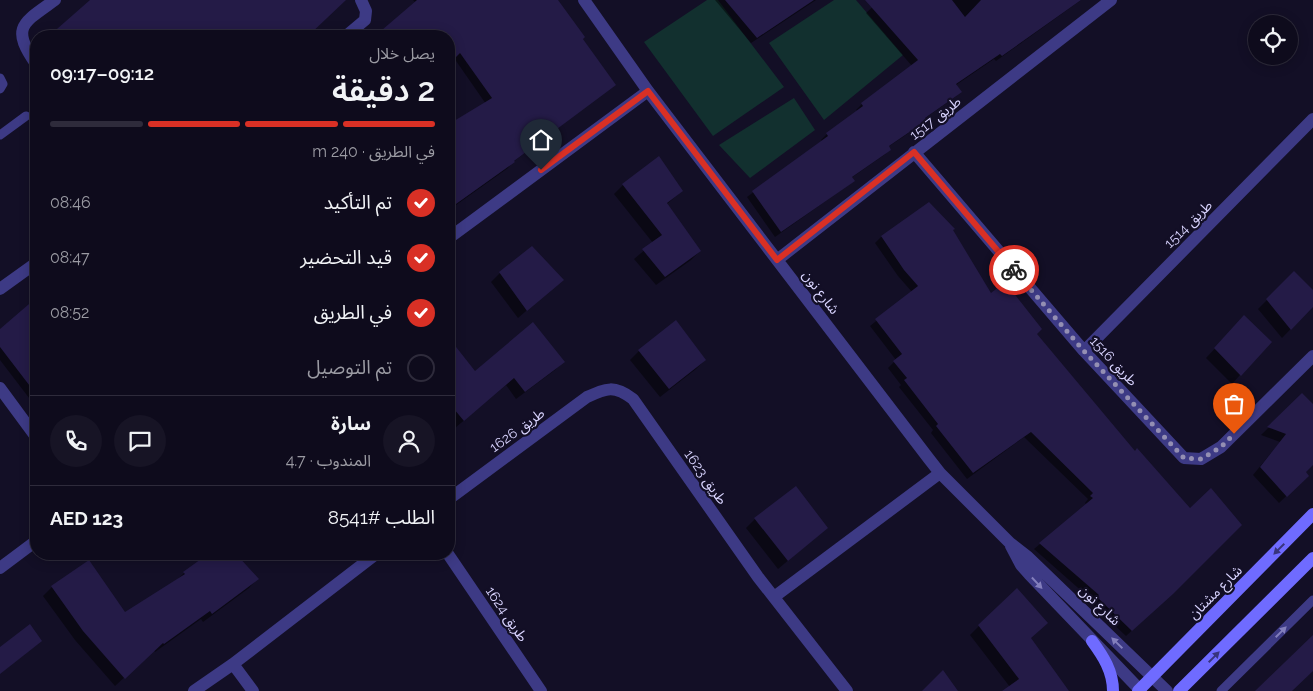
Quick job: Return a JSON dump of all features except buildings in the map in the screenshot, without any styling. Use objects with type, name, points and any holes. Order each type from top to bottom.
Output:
[{"type":"street","points":[[30,54],[23,43],[22,31],[28,20],[55,0]]},
{"type":"street","points":[[353,30],[365,20],[366,11],[361,0]]},
{"type":"street","name":"شارع نون","points":[[584,0],[648,91],[940,473],[1010,544],[1028,556],[1167,691]]},
{"type":"street","name":"طريق 1517","points":[[777,260],[1111,0]]},
{"type":"street","points":[[455,234],[648,91]]},
{"type":"street","name":"طريق 1514","points":[[1084,351],[1313,119]]},
{"type":"street","name":"طريق 1516","points":[[914,152],[1084,351],[1184,458],[1201,459],[1221,447],[1313,356]]},
{"type":"street","points":[[0,289],[30,266]]},
{"type":"street","points":[[0,388],[30,429]]},
{"type":"street","name":"طريق 1626","points":[[455,495],[586,397],[605,389]]},
{"type":"street","name":"طريق 1623","points":[[605,389],[621,390],[633,399],[774,597],[847,691]]},
{"type":"street","points":[[774,597],[940,473]]},
{"type":"street","name":"شارع مشتان","points":[[1140,690],[1313,514]]},
{"type":"street","name":"شارع نون","points":[[1010,544],[1014,554],[1025,569],[1140,690]]},
{"type":"street","points":[[0,568],[30,546]]},
{"type":"street","points":[[1179,691],[1313,558]]},
{"type":"street","points":[[194,691],[233,664],[368,560]]},
{"type":"street","name":"طريق 1624","points":[[452,560],[541,691]]},
{"type":"street","points":[[1092,641],[1104,657],[1111,675],[1113,691]]},
{"type":"street","points":[[233,664],[253,691]]},
{"type":"lane","points":[[0,78],[3,84],[0,89]]},
{"type":"lane","points":[[0,135],[26,116]]},
{"type":"lane","points":[[1221,691],[1313,600]]},
{"type":"green space","points":[[707,0],[718,0],[784,87],[713,136],[644,42]]},
{"type":"green space","points":[[834,0],[856,0],[903,55],[824,120],[769,43]]},
{"type":"green space","points":[[794,98],[815,130],[750,178],[719,145]]},
{"type":"way so far","points":[[1014,270],[1084,351],[1184,458],[1201,459],[1221,447],[1234,434]]},
{"type":"route","points":[[541,170],[648,91],[777,260],[914,152],[1014,270]]}]
